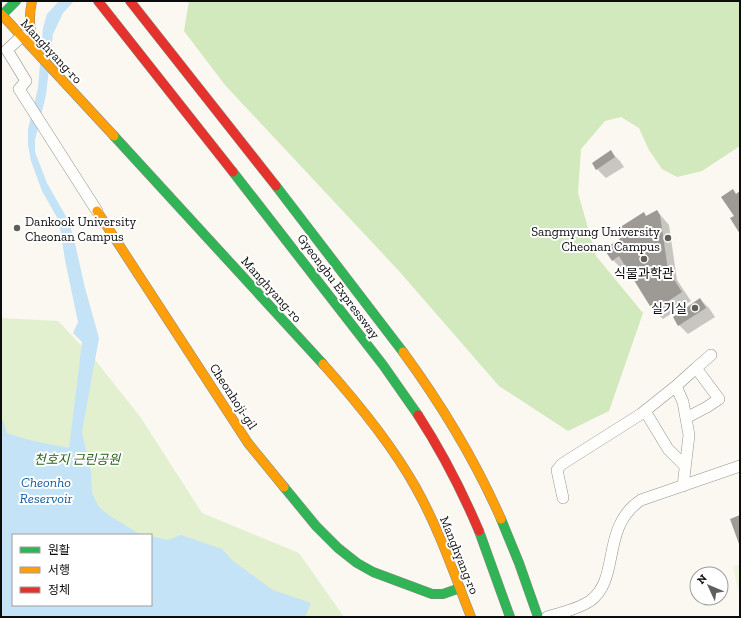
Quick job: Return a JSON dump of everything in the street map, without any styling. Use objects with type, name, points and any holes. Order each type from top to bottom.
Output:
[{"type":"main road","points":[[1,15],[16,1]]},
{"type":"main road","points":[[32,1],[29,16],[30,32],[34,48]]},
{"type":"main road","name":"Gyeongbu Expressway","points":[[98,1],[303,260],[383,365],[432,435],[462,492],[486,545],[510,617]]},
{"type":"main road","name":"Gyeongbu Expressway","points":[[130,1],[317,238],[398,345],[444,411],[479,473],[507,532],[532,596],[538,617]]},
{"type":"main road","name":"Manghyang-ro","points":[[1,15],[18,43]]},
{"type":"main road","name":"Manghyang-ro","points":[[5,35],[18,43],[34,48],[353,399],[379,432],[410,478],[427,508],[471,617]]},
{"type":"main road","name":"Cheonhoji-gil","points":[[97,211],[248,444],[316,526],[338,548],[357,563],[373,572],[432,594],[443,594],[460,588]]},
{"type":"main road","name":"Manghyang-ro","points":[[414,505],[421,517]]},
{"type":"street","name":"Cheonhoji-gil","points":[[18,43],[7,50],[26,81],[20,89],[97,211]]},
{"type":"street","points":[[563,498],[557,470],[562,464],[645,411],[712,355]]},
{"type":"street","points":[[686,418],[719,399],[696,368]]},
{"type":"street","points":[[676,386],[683,402],[689,435],[683,486]]},
{"type":"street","points":[[645,411],[668,450],[685,466]]},
{"type":"street","points":[[547,617],[577,607],[590,600],[600,592],[606,577],[617,528],[623,517],[632,506],[641,500],[740,466]]},
{"type":"green space","points":[[189,1],[740,1],[740,146],[702,171],[677,177],[662,169],[649,150],[639,128],[621,117],[605,121],[581,149],[578,193],[596,256],[643,313],[609,411],[568,431],[499,386],[399,271],[225,85],[184,31]]},
{"type":"green space","name":"천호지 근린공원","points":[[1,318],[58,321],[96,361],[141,418],[202,513],[299,553],[344,617],[1,617]]},
{"type":"green space","points":[[740,564],[740,598],[733,567]]},
{"type":"water","name":"Cheonho Reservoir","points":[[59,1],[74,1],[63,13],[53,34],[46,95],[35,140],[35,152],[47,183],[68,220],[99,338],[82,432],[91,472],[92,493],[99,507],[110,516],[138,533],[142,534],[12,534],[12,606],[152,606],[152,536],[168,540],[181,535],[222,549],[233,561],[273,590],[311,603],[305,617],[1,617],[1,420],[3,420],[7,433],[29,440],[69,448],[82,342],[73,333],[78,322],[65,260],[59,221],[42,191],[31,161],[28,145],[28,129],[38,88],[43,28],[47,14]]},
{"type":"building","points":[[611,150],[615,157],[596,170],[592,163]]},
{"type":"building","points":[[733,189],[736,194],[740,191],[740,234],[730,218],[734,216],[721,197]]},
{"type":"building","name":"식물과학관","points":[[657,210],[660,215],[668,270],[682,292],[653,311],[619,256],[612,261],[604,249],[620,239],[614,231],[644,212],[646,216]]},
{"type":"building","points":[[700,298],[706,308],[678,326],[673,317]]},
{"type":"building","points":[[740,515],[740,544],[739,544],[730,519]]},
{"type":"traffic: fast","points":[[1,16],[16,1]]},
{"type":"traffic: fast","points":[[114,136],[323,364]]},
{"type":"traffic: fast","points":[[233,172],[383,365],[418,415]]},
{"type":"traffic: fast","points":[[276,186],[403,352]]},
{"type":"traffic: fast","points":[[284,487],[316,526],[338,548],[357,563],[373,572],[432,594],[443,594],[460,588]]},
{"type":"traffic: fast","points":[[501,519],[519,563],[538,617]]},
{"type":"traffic: fast","points":[[479,531],[510,617]]},
{"type":"traffic: slow","points":[[32,1],[30,26],[36,50]]},
{"type":"traffic: slow","points":[[1,14],[114,136]]},
{"type":"traffic: slow","points":[[97,211],[248,443],[284,487]]},
{"type":"traffic: slow","points":[[403,352],[444,412],[469,454],[501,519]]},
{"type":"traffic: slow","points":[[323,364],[373,423],[396,455],[416,488],[439,535],[471,617]]},
{"type":"traffic: jam","points":[[98,1],[233,172]]},
{"type":"traffic: jam","points":[[130,1],[276,186]]},
{"type":"traffic: jam","points":[[418,415],[451,472],[479,531]]},
{"type":"place","name":"Dankook University Cheonan Campus","points":[[17,228]]},
{"type":"place","name":"Sangmyung University Cheonan Campus","points":[[668,238]]},
{"type":"place","name":"식물과학관","points":[[644,259]]},
{"type":"place","name":"실기실","points":[[695,308]]}]
